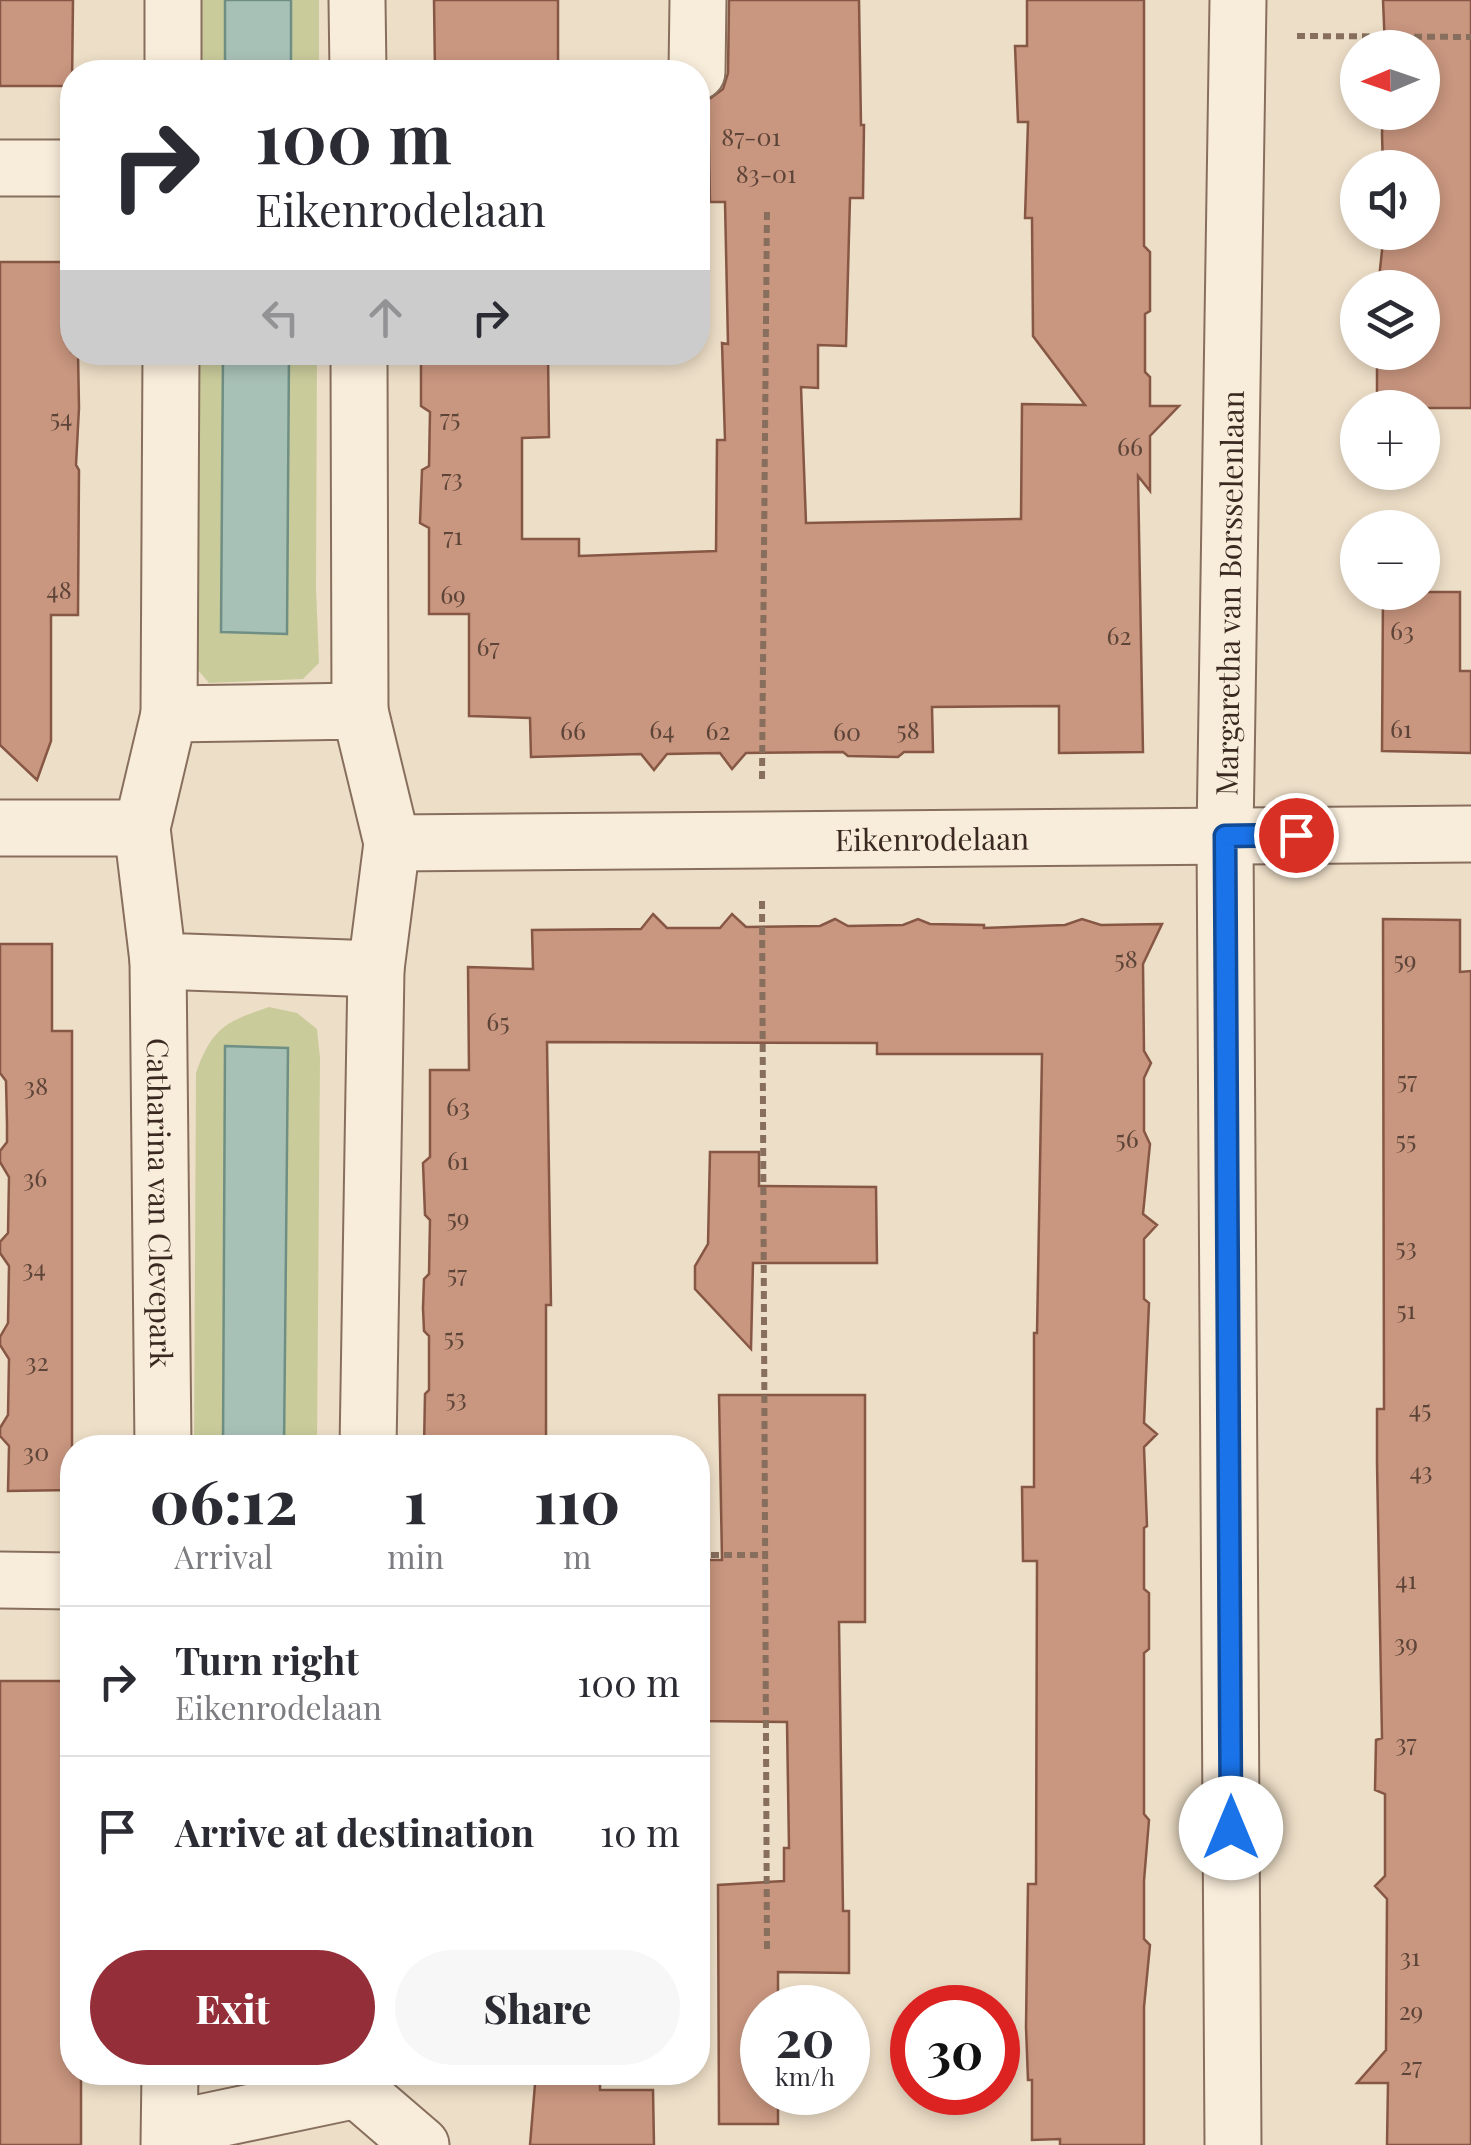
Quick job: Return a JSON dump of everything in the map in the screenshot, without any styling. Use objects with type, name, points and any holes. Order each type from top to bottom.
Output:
[{"type":"street","points":[[173,0],[173,60]]},
{"type":"street","points":[[358,0],[358,60]]},
{"type":"street","points":[[697,60],[698,0]]},
{"type":"street","name":"Margaretha van Borsselenlaan","points":[[1233,2145],[1225,836],[1238,18]]},
{"type":"street","points":[[0,168],[60,168]]},
{"type":"street","points":[[0,828],[142,828],[169,714],[171,365]]},
{"type":"street","points":[[359,365],[360,711],[392,843],[376,969],[368,1435]]},
{"type":"street","points":[[169,714],[360,711]]},
{"type":"street","name":"Catharina van Clevepark","points":[[142,828],[158,962],[163,1435]]},
{"type":"street","name":"Eikenrodelaan","points":[[392,843],[1471,834]]},
{"type":"street","points":[[158,962],[376,969]]},
{"type":"street","points":[[0,1580],[60,1580]]},
{"type":"street","points":[[170,2085],[170,2137],[345,2085]]},
{"type":"street","points":[[362,2085],[421,2145]]},
{"type":"path","points":[[1238,18],[1471,37]]},
{"type":"path","points":[[767,207],[762,840],[767,1950]]},
{"type":"path","points":[[710,1555],[766,1555]]},
{"type":"green space","points":[[194,0],[225,0],[225,60],[193,60]]},
{"type":"green space","points":[[291,0],[319,0],[319,60],[291,60]]},
{"type":"green space","points":[[190,365],[223,365],[221,632],[286,634],[289,365],[317,365],[319,663],[303,679],[209,683],[191,662]]},
{"type":"green space","points":[[269,1007],[297,1013],[317,1029],[317,1435],[284,1435],[288,1049],[225,1047],[223,1435],[194,1435],[196,1073],[215,1036],[241,1017]]},
{"type":"shaded area","points":[[225,0],[291,0],[291,60],[225,60]]},
{"type":"shaded area","points":[[223,365],[289,365],[287,634],[221,632]]},
{"type":"shaded area","points":[[225,1046],[288,1048],[284,1435],[223,1435]]},
{"type":"building","points":[[0,0],[73,0],[72,60],[60,60],[60,86],[0,86]]},
{"type":"building","points":[[434,0],[558,0],[558,60],[435,60]]},
{"type":"building","points":[[729,0],[859,0],[863,198],[850,198],[846,346],[818,345],[818,388],[801,387],[806,523],[1021,519],[1022,404],[1085,405],[1033,336],[1032,218],[1025,218],[1028,122],[1018,122],[1015,46],[1027,46],[1027,0],[1144,0],[1144,246],[1150,252],[1145,372],[1150,377],[1150,406],[1179,406],[1150,436],[1150,491],[1138,476],[1143,752],[1059,753],[1059,706],[932,707],[933,752],[904,752],[898,757],[848,756],[843,752],[746,753],[732,769],[720,753],[667,754],[654,770],[641,754],[531,757],[530,718],[469,716],[469,614],[429,614],[429,528],[420,523],[422,470],[429,466],[430,412],[421,406],[421,365],[548,365],[549,437],[522,438],[522,539],[579,539],[579,556],[716,551],[717,440],[725,440],[722,343],[728,344],[725,202],[710,202],[710,99],[723,89],[728,73]]},
{"type":"building","points":[[1383,0],[1471,0],[1471,408],[1440,408],[1440,390],[1377,390],[1377,370],[1440,370],[1440,270],[1380,270],[1382,250],[1440,250],[1440,150],[1382,150],[1382,134],[1382,130],[1440,130],[1440,30],[1384,30]]},
{"type":"building","points":[[0,262],[60,262],[60,365],[78,365],[78,615],[51,615],[51,741],[37,780],[0,745]]},
{"type":"building","points":[[1440,592],[1460,592],[1460,671],[1471,671],[1471,753],[1382,751],[1383,610],[1440,610]]},
{"type":"building","points":[[653,914],[667,928],[720,928],[732,914],[746,927],[820,926],[835,919],[848,926],[903,925],[918,919],[930,924],[984,928],[1065,925],[1082,919],[1101,925],[1162,924],[1143,964],[1144,1051],[1151,1063],[1144,1078],[1144,1131],[1150,1144],[1143,1214],[1157,1225],[1144,1239],[1144,1299],[1149,1303],[1144,1423],[1157,1434],[1144,1447],[1144,1589],[1149,1593],[1149,1649],[1144,1653],[1144,1814],[1149,1820],[1144,1939],[1150,1945],[1144,2007],[1144,2145],[1060,2145],[1060,2139],[1032,2140],[1032,2080],[1028,2080],[1026,2027],[1028,1884],[1036,1884],[1037,1561],[1023,1561],[1022,1487],[1034,1487],[1042,1054],[877,1054],[877,1043],[547,1042],[551,1305],[546,1305],[546,1435],[424,1435],[429,1336],[424,1331],[423,1308],[424,1279],[429,1274],[430,1220],[425,1215],[423,1163],[430,1157],[430,1070],[469,1070],[468,967],[533,969],[532,930],[641,929]]},
{"type":"building","points":[[1383,919],[1460,920],[1460,972],[1471,971],[1471,2145],[1387,2145],[1388,2083],[1357,2083],[1386,2050],[1387,1899],[1375,1886],[1385,1876],[1385,1794],[1375,1790],[1376,1740],[1382,1738],[1377,1409],[1384,1409]]},
{"type":"building","points":[[0,944],[52,944],[52,1031],[72,1031],[72,1435],[60,1435],[60,1490],[8,1491],[9,1446],[0,1436],[8,1415],[9,1359],[0,1345],[0,1337],[8,1323],[9,1266],[0,1253],[0,1242],[8,1233],[9,1177],[0,1162],[0,1151],[7,1142],[7,1124],[6,1081],[0,1073]]},
{"type":"building","points":[[710,1152],[759,1152],[759,1186],[876,1187],[877,1263],[753,1263],[751,1349],[695,1289],[695,1266],[708,1244]]},
{"type":"building","points":[[719,1395],[865,1395],[865,1622],[839,1622],[843,1911],[849,1911],[849,1973],[778,1972],[778,1985],[740,1985],[740,2115],[778,2115],[778,2124],[719,2124],[718,1885],[784,1881],[784,1848],[789,1848],[787,1722],[710,1721],[710,1560],[722,1560]]},
{"type":"building","points":[[0,1681],[60,1681],[60,2085],[81,2085],[81,2145],[0,2145]]},
{"type":"building","points":[[535,2085],[653,2090],[654,2145],[530,2145]]},
{"type":"route","points":[[1231,1828],[1225,836],[1296,835]]}]
